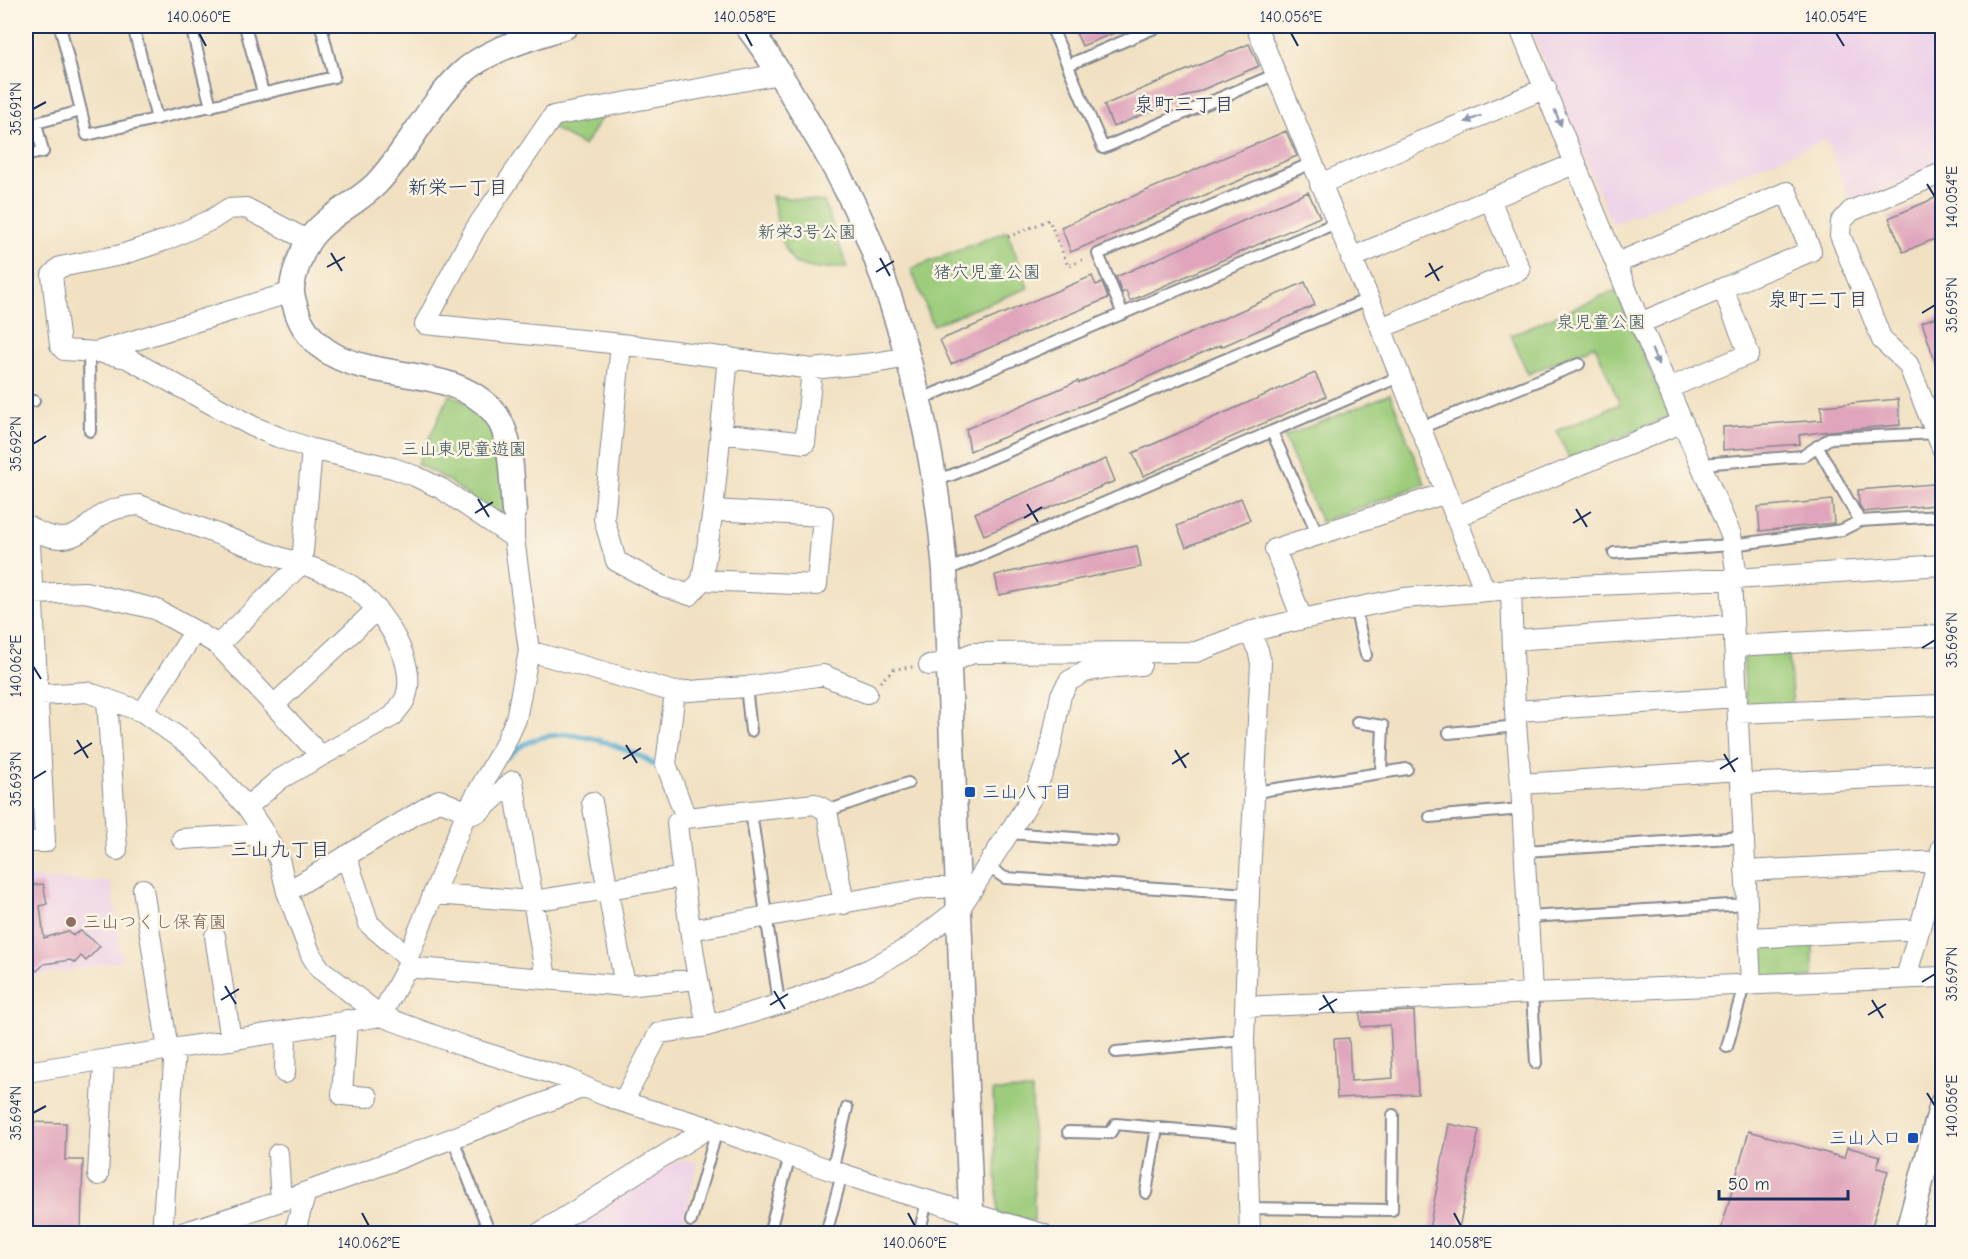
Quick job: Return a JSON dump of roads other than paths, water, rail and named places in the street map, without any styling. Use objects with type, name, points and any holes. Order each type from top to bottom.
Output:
[{"type":"street","points":[[381,1016],[407,962],[467,812],[503,748],[516,719],[529,651],[514,538],[514,511],[507,438],[494,412],[474,396],[450,384],[349,363],[326,351],[310,338],[302,325],[292,292],[309,241],[321,227],[376,185],[460,75],[495,51],[537,30],[566,26]]},
{"type":"street","points":[[1256,26],[1381,328],[1485,591]]},
{"type":"street","points":[[1519,26],[1640,323],[1731,535],[1734,578],[1733,625],[1749,938],[1748,985]]},
{"type":"street","points":[[752,31],[835,168],[861,220],[909,357],[934,480],[941,522],[945,572],[939,664],[960,908],[972,1223]]},
{"type":"street","points":[[779,74],[553,116],[476,228],[425,324],[621,344],[812,369],[909,357]]},
{"type":"street","points":[[1320,184],[1546,88]]},
{"type":"street","points":[[1351,258],[1576,163]]},
{"type":"street","points":[[1940,441],[1908,364],[1882,340],[1840,235],[1841,222],[1851,211],[1942,173]]},
{"type":"street","points":[[1617,263],[1787,192],[1811,252],[1640,323]]},
{"type":"street","points":[[1381,328],[1520,270],[1490,200]]},
{"type":"street","points":[[309,241],[246,208],[228,209],[211,220],[166,240],[121,255],[60,267],[52,275],[60,345],[64,350],[127,358],[252,426],[312,449],[393,468],[415,476],[442,489],[514,538]]},
{"type":"street","points":[[1669,388],[1749,354],[1723,290]]},
{"type":"street","points":[[93,352],[292,292]]},
{"type":"street","points":[[621,344],[604,519],[616,561],[663,586],[690,595],[702,580],[713,510],[728,357]]},
{"type":"street","points":[[720,433],[805,443],[812,369]]},
{"type":"street","points":[[1455,517],[1683,422]]},
{"type":"street","points":[[218,645],[302,563],[312,449]]},
{"type":"street","points":[[1302,619],[1275,549],[1446,493]]},
{"type":"street","points":[[26,525],[44,536],[75,535],[104,514],[125,506],[139,505],[279,557],[302,563],[352,586],[378,609],[398,639],[406,667],[408,689],[404,700],[393,716],[280,779],[247,807]]},
{"type":"street","points":[[702,580],[817,585],[823,516],[713,510]]},
{"type":"street","points":[[26,531],[30,544],[32,594],[32,695],[45,842],[26,842]]},
{"type":"street","points":[[939,664],[973,653],[1196,652],[1250,632],[1404,598],[1511,589],[1942,565]]},
{"type":"street","points":[[1511,589],[1532,993]]},
{"type":"street","points":[[32,594],[86,592],[155,609],[195,631],[218,645],[321,756]]},
{"type":"street","points":[[274,705],[378,609]]},
{"type":"street","points":[[1514,640],[1733,625]]},
{"type":"street","points":[[143,712],[195,631]]},
{"type":"street","points":[[1250,632],[1261,663],[1244,1041],[1250,1233]]},
{"type":"street","points":[[1734,646],[1942,634]]},
{"type":"street","points":[[529,651],[675,692],[746,687],[823,675],[867,693]]},
{"type":"street","points":[[623,1102],[659,1033],[707,1026],[797,999],[870,969],[911,946],[960,908],[1034,794],[1049,756],[1061,695],[1069,681],[1084,672],[1153,664],[1177,653]]},
{"type":"street","points":[[32,695],[87,692],[143,712],[192,747],[247,807],[265,834],[279,859],[287,892],[311,955],[320,969],[381,1016],[463,1046],[569,1079],[623,1102],[713,1129],[837,1173],[927,1201],[972,1223],[1043,1233]]},
{"type":"street","points":[[675,692],[666,764],[686,818]]},
{"type":"street","points":[[107,699],[117,850]]},
{"type":"street","points":[[1516,719],[1737,705],[1942,705]]},
{"type":"street","points":[[1521,784],[1741,777],[1942,775]]},
{"type":"street","points":[[287,892],[440,800],[473,814],[480,811],[513,781],[546,978]]},
{"type":"street","points":[[592,802],[625,986]]},
{"type":"street","points":[[707,1026],[690,930],[677,823],[686,818],[815,804],[826,811],[844,904]]},
{"type":"street","points":[[182,839],[265,834]]},
{"type":"street","points":[[1745,871],[1941,854],[1906,978]]},
{"type":"street","points":[[345,856],[369,924],[407,962],[625,986],[698,979]]},
{"type":"street","points":[[433,894],[533,901],[683,877]]},
{"type":"street","points":[[690,930],[926,888],[943,888]]},
{"type":"street","points":[[143,889],[171,1050],[162,1233]]},
{"type":"street","points":[[1749,938],[1920,929]]},
{"type":"street","points":[[215,936],[231,1040]]},
{"type":"street","points":[[1245,1007],[1942,977]]},
{"type":"street","points":[[26,1072],[381,1016]]},
{"type":"street","points":[[347,1020],[342,1095],[368,1097]]},
{"type":"street","points":[[285,1073],[286,1031]]},
{"type":"street","points":[[98,1175],[104,1060]]},
{"type":"street","points":[[179,1233],[306,1192],[584,1087]]},
{"type":"street","points":[[1907,1233],[1941,1114]]},
{"type":"street","points":[[538,1233],[713,1129]]},
{"type":"street","points":[[278,1154],[281,1201]]},
{"type":"street","points":[[294,1233],[306,1192]]},
{"type":"street","points":[[239,1233],[246,1213]]},
{"type":"lane","points":[[60,26],[87,135],[334,77],[321,26]]},
{"type":"lane","points":[[134,26],[157,119]]},
{"type":"lane","points":[[191,26],[211,107]]},
{"type":"lane","points":[[245,26],[263,93]]},
{"type":"lane","points":[[752,31],[783,26]]},
{"type":"lane","points":[[1052,26],[1103,148],[1276,74]]},
{"type":"lane","points":[[1068,65],[1159,26]]},
{"type":"lane","points":[[26,155],[43,152],[36,123],[81,111]]},
{"type":"lane","points":[[1123,314],[1098,254],[1312,164]]},
{"type":"lane","points":[[919,400],[1336,223]]},
{"type":"lane","points":[[934,480],[963,470],[1368,299]]},
{"type":"lane","points":[[90,431],[93,352]]},
{"type":"lane","points":[[1420,428],[1579,364]]},
{"type":"lane","points":[[945,572],[1399,378]]},
{"type":"lane","points":[[1272,432],[1318,535]]},
{"type":"lane","points":[[1701,464],[1803,456],[1830,438],[1940,441]]},
{"type":"lane","points":[[1817,446],[1860,521]]},
{"type":"lane","points":[[1614,553],[1732,544],[1842,530],[1860,521],[1942,516]]},
{"type":"lane","points":[[1355,607],[1366,655]]},
{"type":"lane","points":[[746,687],[751,731]]},
{"type":"lane","points":[[1449,733],[1516,719]]},
{"type":"lane","points":[[1357,722],[1383,726],[1381,772]]},
{"type":"lane","points":[[1255,792],[1407,769]]},
{"type":"lane","points":[[826,811],[908,783]]},
{"type":"lane","points":[[1430,817],[1522,809]]},
{"type":"lane","points":[[750,812],[779,1003]]},
{"type":"lane","points":[[1009,833],[1113,841]]},
{"type":"lane","points":[[1524,851],[1744,837]]},
{"type":"lane","points":[[987,866],[1005,878],[1249,894]]},
{"type":"lane","points":[[1528,917],[1747,904]]},
{"type":"lane","points":[[1727,1047],[1748,985]]},
{"type":"lane","points":[[1532,993],[1536,1062]]},
{"type":"lane","points":[[1116,1052],[1244,1041]]},
{"type":"lane","points":[[826,1233],[847,1108]]},
{"type":"lane","points":[[1249,1208],[1392,1210],[1393,1115]]},
{"type":"lane","points":[[1068,1132],[1110,1133],[1116,1124],[1246,1136]]},
{"type":"lane","points":[[1146,1193],[1157,1127]]},
{"type":"lane","points":[[691,1221],[713,1129]]},
{"type":"lane","points":[[453,1138],[490,1233]]},
{"type":"lane","points":[[769,1233],[790,1156]]},
{"type":"lane","points":[[919,1233],[927,1201]]},
{"type":"waterway","points":[[508,757],[520,747],[534,740],[548,736],[578,736],[632,752],[648,760],[661,771]]},
{"type":"waterway","points":[[667,794],[673,814]]},
{"type":"place","name":"三山八丁目","points":[[970,792]]},
{"type":"place","name":"三山つくし保育園","points":[[71,922]]},
{"type":"place","name":"三山入口","points":[[1913,1138]]},
{"type":"district","name":"泉町三丁目","points":[[1184,104]]},
{"type":"district","name":"新栄一丁目","points":[[458,187]]},
{"type":"district","name":"泉町二丁目","points":[[1818,299]]},
{"type":"district","name":"三山九丁目","points":[[280,849]]},
{"type":"park label","name":"新栄3号公園","points":[[807,232]]},
{"type":"park label","name":"猪穴児童公園","points":[[987,272]]},
{"type":"park label","name":"泉児童公園","points":[[1601,322]]},
{"type":"park label","name":"三山東児童遊園","points":[[464,449]]}]
